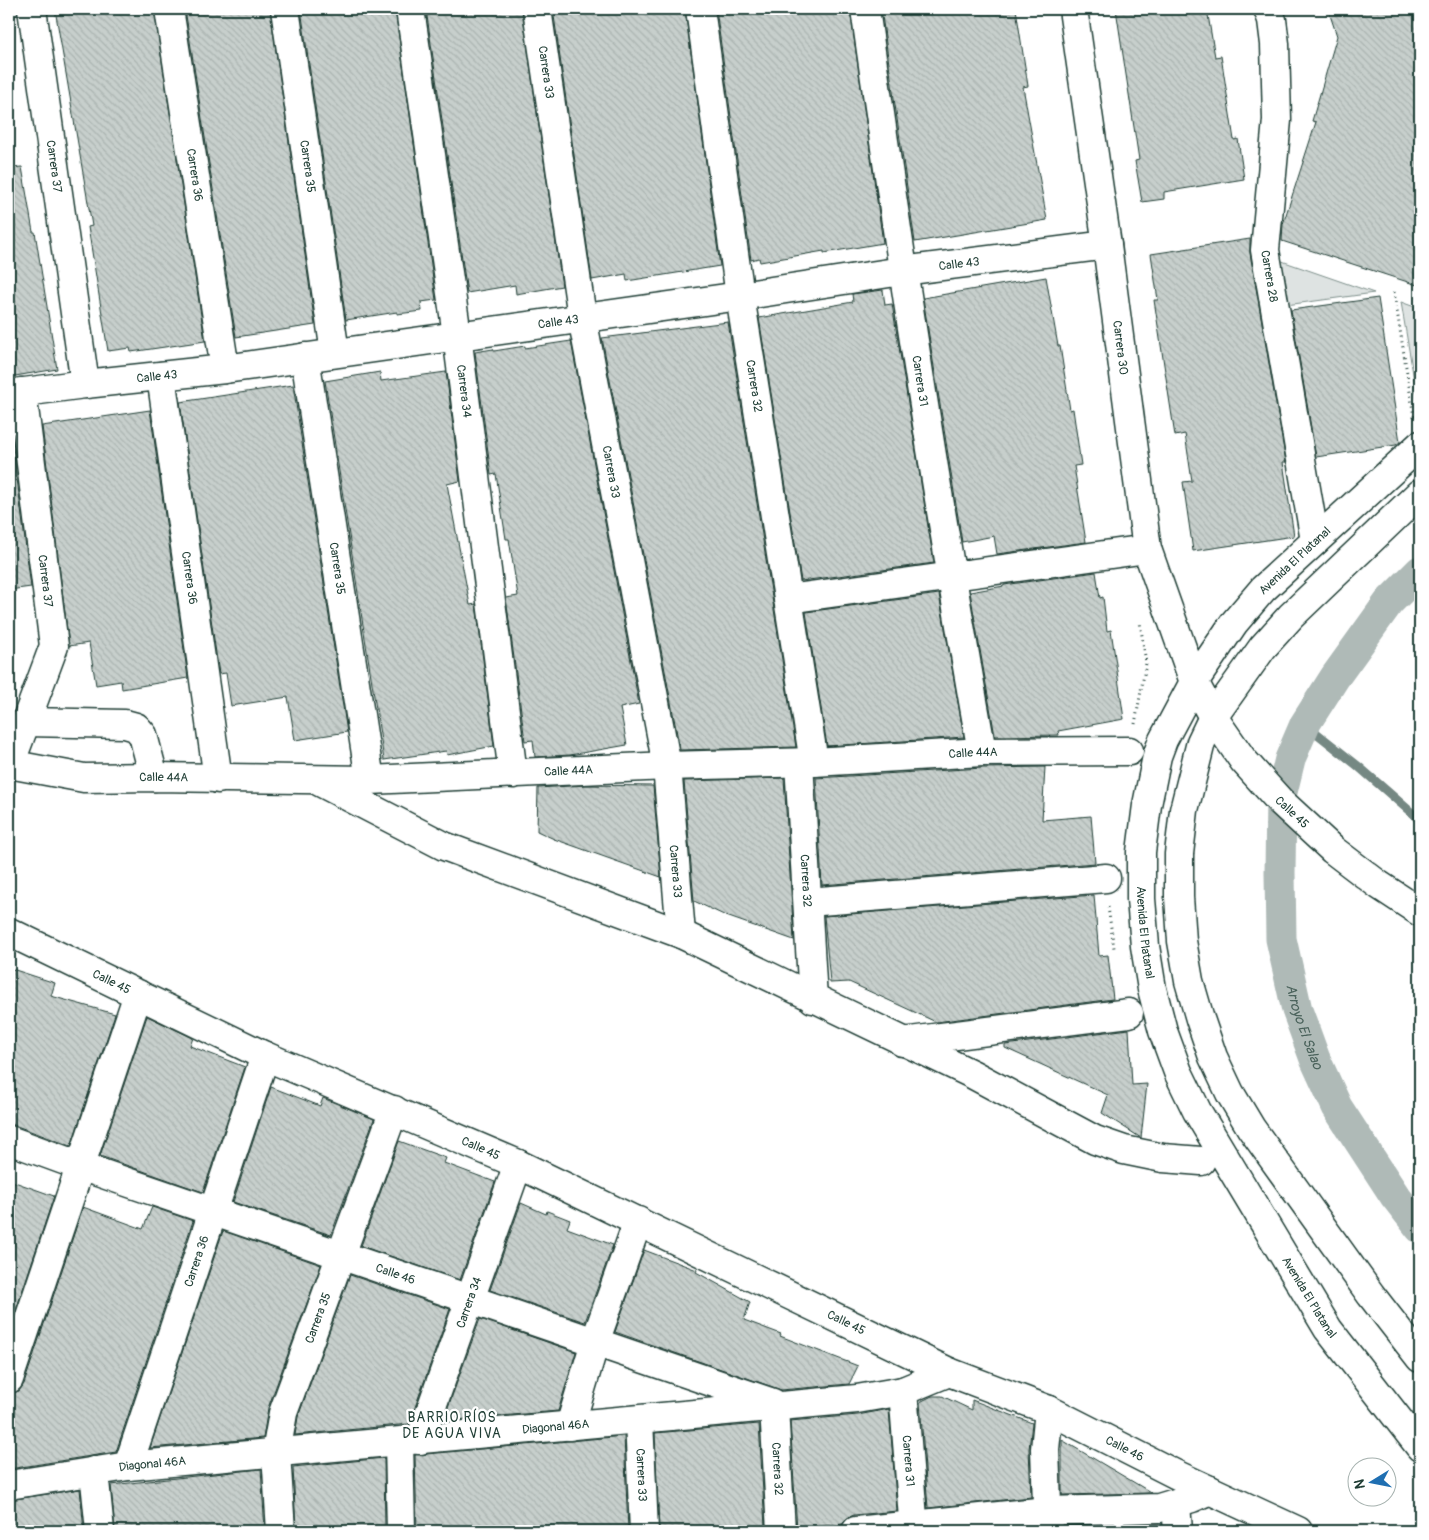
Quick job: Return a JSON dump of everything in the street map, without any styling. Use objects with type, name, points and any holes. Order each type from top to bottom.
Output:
[{"type":"street","name":"Carrera 37","points":[[32,9],[85,384]]},
{"type":"street","name":"Carrera 36","points":[[169,9],[225,369]]},
{"type":"street","name":"Carrera 35","points":[[285,9],[335,353]]},
{"type":"street","name":"Carrera 34","points":[[410,9],[458,335],[513,774]]},
{"type":"street","name":"Carrera 33","points":[[537,9],[582,317],[667,766],[681,934]]},
{"type":"street","name":"Carrera 32","points":[[700,9],[740,296],[788,598],[807,762],[808,902],[813,999]]},
{"type":"street","name":"Carrera 31","points":[[865,9],[902,271],[950,575],[982,752]]},
{"type":"street","name":"Carrera 30","points":[[1073,9],[1107,244],[1146,549],[1194,682]]},
{"type":"street","name":"Carrera 28","points":[[1268,9],[1276,44],[1277,120],[1265,250],[1315,541]]},
{"type":"street","name":"Calle 43","points":[[15,393],[225,369],[740,296],[902,271],[1107,244]]},
{"type":"street","name":"Carrera 35","points":[[305,357],[370,780]]},
{"type":"street","name":"Carrera 36","points":[[161,376],[218,779]]},
{"type":"street","name":"Carrera 37","points":[[9,764],[54,646],[15,393]]},
{"type":"street","name":"Avenida El Platanal","points":[[1420,445],[1257,596],[1234,624],[1194,682],[1163,740],[1157,756],[1147,805],[1142,852],[1141,899],[1145,946],[1152,989],[1178,1072],[1197,1111],[1328,1329],[1420,1447]]},
{"type":"street","points":[[1420,494],[1291,616],[1263,647],[1213,717],[1201,742],[1193,768],[1184,810],[1179,854],[1179,898],[1182,941],[1189,981],[1213,1057],[1230,1094],[1251,1128],[1371,1295],[1420,1358]]},
{"type":"street","points":[[788,598],[1146,549]]},
{"type":"street","name":"Calle 45","points":[[1194,682],[1213,717],[1243,760],[1280,802],[1332,850],[1378,885],[1420,912]]},
{"type":"street","points":[[26,722],[125,724],[136,727],[143,735],[154,776]]},
{"type":"street","name":"Calle 44A","points":[[9,764],[84,778],[154,776],[218,779],[370,780],[667,766],[807,762],[982,752],[1129,751]]},
{"type":"street","points":[[315,779],[444,846],[681,934],[902,1042],[972,1074],[1096,1140],[1124,1150],[1155,1156],[1201,1161]]},
{"type":"street","points":[[808,902],[1106,878]]},
{"type":"street","name":"Calle 45","points":[[9,932],[265,1056],[518,1164],[949,1372]]},
{"type":"street","points":[[9,1379],[138,994]]},
{"type":"street","points":[[902,1042],[1129,1013]]},
{"type":"street","name":"Carrera 36","points":[[128,1466],[265,1056]]},
{"type":"street","name":"Carrera 35","points":[[281,1531],[276,1453],[279,1428],[288,1398],[342,1256],[394,1110]]},
{"type":"street","name":"Calle 46","points":[[9,1140],[778,1407]]},
{"type":"street","name":"Carrera 34","points":[[401,1531],[409,1441],[469,1299],[518,1164]]},
{"type":"street","points":[[570,1426],[595,1342],[638,1221]]},
{"type":"street","name":"Calle 46","points":[[949,1372],[1049,1410],[1210,1490],[1298,1531]]},
{"type":"street","name":"Diagonal 46A","points":[[9,1485],[128,1466],[857,1399],[903,1391],[949,1372]]},
{"type":"street","name":"Carrera 31","points":[[903,1391],[914,1528]]},
{"type":"street","name":"Carrera 32","points":[[778,1407],[781,1531]]},
{"type":"street","points":[[1047,1521],[1045,1449],[1049,1410]]},
{"type":"street","name":"Carrera 33","points":[[639,1420],[644,1531]]},
{"type":"street","points":[[94,1471],[100,1531]]},
{"type":"street","points":[[856,1531],[1047,1521],[1160,1508],[1176,1504],[1210,1490]]},
{"type":"street","points":[[1176,1504],[1178,1531]]},
{"type":"path","points":[[1394,292],[1420,445]]},
{"type":"shaded area","points":[[1279,260],[1374,293],[1286,305]]},
{"type":"shaded area","points":[[1401,302],[1420,309],[1420,416]]},
{"type":"building","points":[[55,9],[154,9],[205,341],[131,352],[130,348],[108,351],[88,227],[92,226]]},
{"type":"building","points":[[185,9],[270,9],[315,325],[236,337]]},
{"type":"building","points":[[301,9],[395,9],[436,300],[421,302],[422,311],[397,314],[397,312],[346,320]]},
{"type":"building","points":[[426,9],[522,9],[562,286],[516,294],[515,285],[467,293]]},
{"type":"building","points":[[553,9],[685,9],[720,266],[627,281],[626,274],[592,280]]},
{"type":"building","points":[[716,9],[850,9],[883,243],[760,262],[759,258],[751,260]]},
{"type":"building","points":[[881,9],[1016,9],[1028,86],[1023,87],[1047,220],[915,242]]},
{"type":"building","points":[[1116,9],[1207,9],[1215,57],[1221,56],[1234,140],[1238,139],[1244,179],[1164,192],[1164,199],[1142,202],[1135,161],[1139,160]]},
{"type":"building","points":[[1328,9],[1420,9],[1420,286],[1282,241],[1283,224],[1316,122],[1312,121],[1337,36]]},
{"type":"building","points":[[22,167],[33,232],[35,232],[57,369],[9,377],[9,168]]},
{"type":"building","points":[[1250,239],[1250,253],[1286,462],[1283,462],[1294,536],[1193,551],[1183,482],[1192,481],[1185,434],[1175,436],[1154,300],[1158,300],[1151,254]]},
{"type":"building","points":[[1046,277],[1058,346],[1060,346],[1070,410],[1073,409],[1081,465],[1074,466],[1086,542],[997,554],[994,536],[962,542],[923,298]]},
{"type":"building","points":[[883,290],[885,305],[892,304],[934,563],[801,581],[759,318],[853,302],[852,294]]},
{"type":"building","points":[[1378,298],[1400,442],[1396,445],[1316,457],[1291,310]]},
{"type":"building","points":[[728,322],[796,747],[680,750],[602,338]]},
{"type":"building","points":[[571,341],[639,704],[620,708],[627,745],[570,755],[535,757],[533,740],[525,741],[506,598],[518,596],[509,539],[506,539],[496,474],[491,475],[475,352],[525,346],[525,348]]},
{"type":"building","points":[[380,372],[381,381],[446,372],[460,481],[447,484],[470,605],[476,604],[494,746],[447,755],[446,751],[384,760],[325,381]]},
{"type":"building","points":[[293,385],[347,732],[295,740],[288,697],[231,706],[226,673],[219,674],[180,402]]},
{"type":"building","points":[[150,410],[188,678],[122,689],[121,681],[96,685],[89,643],[69,646],[42,426]]},
{"type":"building","points":[[11,432],[31,587],[9,590],[9,433]]},
{"type":"building","points":[[1096,572],[1100,598],[1103,597],[1107,631],[1111,630],[1124,719],[1058,731],[1059,735],[995,736],[970,592],[1004,585]]},
{"type":"building","points":[[939,594],[964,737],[827,746],[806,612]]},
{"type":"building","points":[[1045,767],[1042,820],[1091,816],[1095,863],[822,885],[816,778],[983,768]]},
{"type":"building","points":[[784,778],[794,940],[726,916],[694,901],[684,781]]},
{"type":"building","points":[[586,785],[653,786],[661,877],[554,839],[537,831],[538,788]]},
{"type":"building","points":[[1094,895],[1099,956],[1108,955],[1113,999],[936,1022],[849,982],[830,983],[824,916]]},
{"type":"building","points":[[9,968],[55,983],[51,996],[115,1014],[71,1146],[14,1125],[9,1125]]},
{"type":"building","points":[[147,1016],[193,1038],[190,1046],[245,1067],[203,1192],[100,1156]]},
{"type":"building","points":[[1129,1029],[1132,1085],[1147,1084],[1141,1138],[1102,1113],[1108,1095],[1005,1048],[1005,1045]]},
{"type":"building","points":[[271,1087],[320,1106],[323,1098],[374,1119],[331,1235],[233,1202]]},
{"type":"building","points":[[399,1141],[446,1158],[444,1163],[495,1182],[460,1280],[361,1246]]},
{"type":"building","points":[[9,1180],[54,1196],[9,1331]]},
{"type":"building","points":[[521,1203],[546,1214],[547,1211],[570,1220],[567,1228],[613,1245],[585,1322],[490,1290]]},
{"type":"building","points":[[83,1207],[143,1229],[152,1207],[193,1221],[116,1452],[9,1469],[9,1394],[19,1391],[24,1384]]},
{"type":"building","points":[[223,1231],[321,1265],[268,1408],[263,1438],[150,1448]]},
{"type":"building","points":[[644,1250],[697,1270],[696,1272],[750,1302],[744,1320],[858,1366],[849,1384],[781,1390],[615,1332]]},
{"type":"building","points":[[350,1275],[450,1309],[409,1424],[295,1435],[298,1417]]},
{"type":"building","points":[[480,1319],[576,1352],[558,1411],[443,1421]]},
{"type":"building","points":[[932,1396],[942,1396],[972,1410],[972,1400],[1032,1423],[1029,1449],[1031,1497],[928,1508],[920,1402]]},
{"type":"building","points":[[889,1409],[897,1511],[854,1515],[847,1518],[843,1524],[797,1529],[790,1421],[858,1415]]},
{"type":"building","points":[[759,1424],[765,1527],[728,1528],[728,1531],[659,1531],[655,1433]]},
{"type":"building","points":[[624,1436],[628,1531],[417,1531],[415,1455]]},
{"type":"building","points":[[1062,1440],[1152,1493],[1062,1495]]},
{"type":"building","points":[[384,1458],[385,1531],[296,1531],[293,1467]]},
{"type":"building","points":[[261,1469],[265,1531],[115,1531],[111,1485]]},
{"type":"building","points":[[80,1489],[84,1531],[9,1531],[9,1500]]},
{"type":"building","points":[[1162,1523],[1162,1531],[1063,1531],[1063,1526]]},
{"type":"waterway","name":"Arroyo El Salao","points":[[1420,571],[1389,602],[1335,677],[1305,724],[1290,759],[1281,796],[1280,873],[1281,939],[1297,1010],[1315,1059],[1337,1107],[1395,1196],[1420,1228]]},
{"type":"waterway","points":[[1305,724],[1358,766],[1420,820]]},
{"type":"district","name":"BARRIO RÍOS DE AGUA VIVA","points":[[452,1425]]}]
